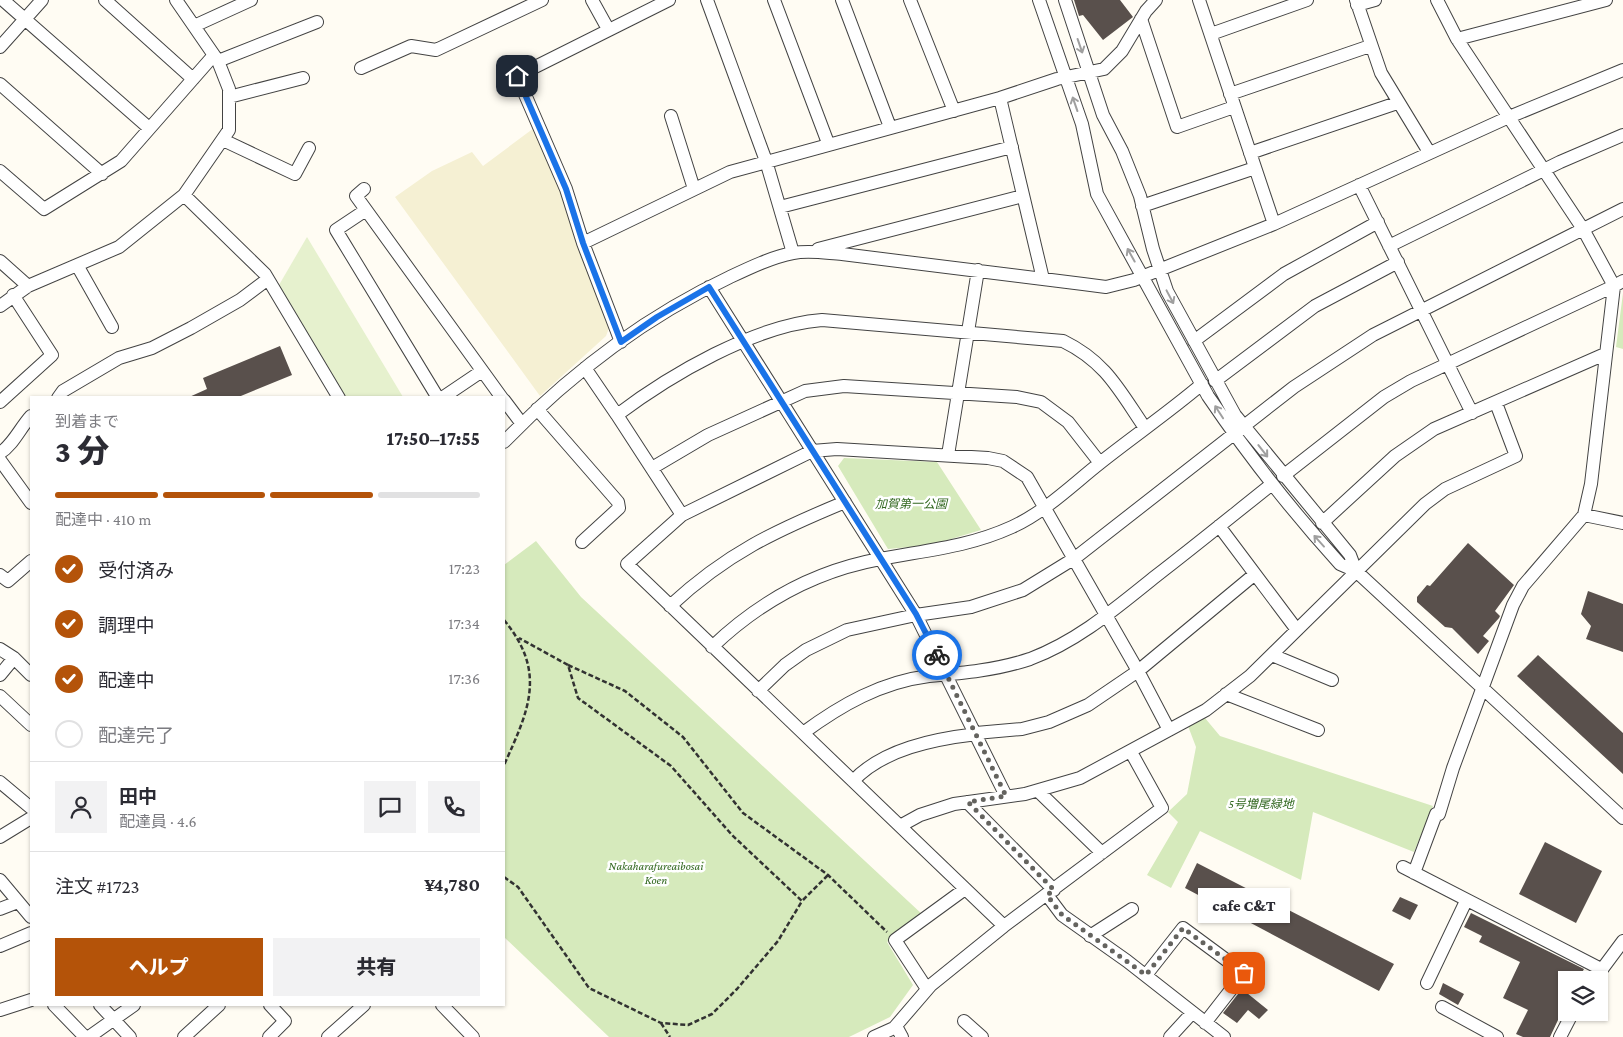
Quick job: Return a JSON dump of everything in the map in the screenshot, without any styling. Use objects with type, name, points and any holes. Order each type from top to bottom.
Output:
[{"type":"street","points":[[4,0],[150,128]]},
{"type":"street","points":[[0,47],[42,0]]},
{"type":"street","points":[[105,0],[193,79]]},
{"type":"street","points":[[0,306],[28,286],[118,247],[184,195],[229,130],[229,89],[216,58],[176,0]]},
{"type":"street","points":[[194,26],[252,0]]},
{"type":"street","points":[[361,68],[411,46],[436,50],[542,0]]},
{"type":"street","points":[[592,0],[608,29]]},
{"type":"street","points":[[621,342],[583,243],[566,189],[517,76],[669,0]]},
{"type":"street","points":[[707,0],[766,161],[794,253]]},
{"type":"street","points":[[774,0],[828,143]]},
{"type":"street","points":[[842,0],[890,127]]},
{"type":"street","points":[[910,0],[954,110]]},
{"type":"street","points":[[1040,0],[1082,124],[1097,194],[1142,276],[1202,384],[1240,431],[1283,476],[1350,555],[1356,571]]},
{"type":"street","points":[[1065,0],[1103,115],[1122,151],[1142,206],[1167,290],[1234,415],[1240,431],[1272,484],[1340,564],[1356,571],[1623,818]]},
{"type":"street","points":[[1139,0],[1142,17],[1177,127],[1234,107]]},
{"type":"street","points":[[583,243],[730,172],[828,143],[1000,98],[1066,77],[1104,69],[1122,51],[1142,17],[1156,0]]},
{"type":"street","points":[[1199,0],[1274,224]]},
{"type":"street","points":[[1211,34],[1307,0]]},
{"type":"street","points":[[1375,0],[1357,2],[1370,46],[1381,74],[1397,103],[1429,152]]},
{"type":"street","points":[[1436,0],[1457,39],[1618,283],[1605,354],[1591,484],[1584,515],[1523,586],[1507,620],[1482,687],[1444,791],[1439,814],[1436,814],[1408,870],[1591,971]]},
{"type":"street","points":[[1457,39],[1606,0]]},
{"type":"street","points":[[0,171],[44,209],[121,161],[193,79],[216,58],[317,22]]},
{"type":"street","points":[[1230,94],[1370,46]]},
{"type":"street","points":[[505,441],[585,368],[657,317],[709,287],[749,268],[794,253],[808,252],[1117,286],[1274,224],[1429,152],[1623,70]]},
{"type":"street","points":[[229,97],[303,78]]},
{"type":"street","points":[[0,84],[102,174]]},
{"type":"street","points":[[1000,98],[1043,279]]},
{"type":"street","points":[[1250,153],[1397,103]]},
{"type":"street","points":[[672,116],[694,189]]},
{"type":"street","points":[[1389,246],[1544,169],[1623,135]]},
{"type":"street","points":[[223,140],[295,174],[309,148]]},
{"type":"street","points":[[780,207],[1012,147]]},
{"type":"street","points":[[1142,206],[1255,168]]},
{"type":"street","points":[[1359,185],[1449,363],[1472,413]]},
{"type":"street","points":[[364,189],[356,196],[501,396]]},
{"type":"street","points":[[184,195],[268,279],[339,396]]},
{"type":"street","points":[[808,252],[1023,196]]},
{"type":"street","points":[[758,691],[784,665],[828,638],[866,625],[916,614],[972,608],[997,601],[1029,586],[1075,558],[1294,387],[1373,335],[1623,209]]},
{"type":"street","points":[[366,210],[336,230],[437,396]]},
{"type":"street","points":[[1194,340],[1284,274],[1378,222]]},
{"type":"street","points":[[0,261],[28,286]]},
{"type":"street","points":[[1215,381],[1315,306],[1398,262]]},
{"type":"street","points":[[77,265],[112,328]]},
{"type":"street","points":[[948,455],[978,270]]},
{"type":"street","points":[[59,396],[63,391],[119,358],[152,348],[191,328],[240,300],[268,279]]},
{"type":"street","points":[[1283,476],[1384,397],[1411,381],[1618,283]]},
{"type":"street","points":[[709,287],[916,614],[1006,796]]},
{"type":"street","points":[[0,402],[52,355],[13,296]]},
{"type":"street","points":[[617,415],[675,375],[744,342],[777,327],[802,321],[822,320],[969,331],[1063,341],[1085,352],[1107,372],[1146,428]]},
{"type":"street","points":[[1322,523],[1395,456],[1434,429],[1605,354]]},
{"type":"street","points":[[585,368],[682,514]]},
{"type":"street","points":[[445,396],[482,371]]},
{"type":"street","points":[[712,647],[748,614],[803,582],[826,573],[881,559],[953,548],[1013,527],[1046,507],[1202,384]]},
{"type":"street","points":[[652,468],[708,434],[782,400],[805,391],[844,386],[1017,396],[1041,402],[1068,422],[1100,463]]},
{"type":"street","points":[[505,402],[522,424]]},
{"type":"street","points":[[900,826],[920,815],[968,802],[1038,791],[1080,778],[1206,710],[1250,676],[1411,517],[1445,489],[1516,456],[1496,402]]},
{"type":"street","points":[[538,409],[618,502],[619,508],[582,542]]},
{"type":"street","points":[[0,454],[6,450],[19,429],[30,417]]},
{"type":"street","points":[[1004,926],[627,564],[682,514],[812,451],[837,449],[948,455],[1003,461],[1027,477],[1046,507],[1169,730]]},
{"type":"street","points":[[0,460],[30,502]]},
{"type":"street","points":[[803,733],[828,714],[876,690],[910,680],[980,671],[1030,658],[1084,633],[1272,484]]},
{"type":"street","points":[[670,606],[694,583],[738,552],[782,529],[845,502]]},
{"type":"street","points":[[1584,515],[1623,522]]},
{"type":"street","points":[[1219,526],[1297,630]]},
{"type":"street","points":[[0,575],[8,581],[30,561]]},
{"type":"street","points":[[853,781],[862,772],[895,753],[946,739],[1022,729],[1068,715],[1088,705],[1138,671],[1255,574]]},
{"type":"street","points":[[0,648],[14,658],[30,674]]},
{"type":"street","points":[[1272,655],[1332,680]]},
{"type":"street","points":[[0,675],[14,658]]},
{"type":"street","points":[[1226,694],[1318,730]]},
{"type":"street","points":[[0,696],[30,724]]},
{"type":"street","points":[[874,1037],[899,1032],[927,989],[1004,926],[1162,808],[1131,752]]},
{"type":"street","points":[[0,782],[30,807]]},
{"type":"street","points":[[1038,791],[1102,853]]},
{"type":"street","points":[[968,802],[1051,892],[1062,915],[1146,975],[1224,1037]]},
{"type":"street","points":[[0,837],[30,819]]},
{"type":"street","points":[[0,880],[30,916]]},
{"type":"street","points":[[927,989],[895,940],[965,888]]},
{"type":"street","points":[[1427,983],[1466,901]]},
{"type":"street","points":[[0,909],[18,902]]},
{"type":"street","points":[[1090,936],[1132,909]]},
{"type":"street","points":[[1146,975],[1183,928],[1244,973],[1206,1023]]},
{"type":"street","points":[[0,946],[30,933]]},
{"type":"street","points":[[1601,971],[1623,941]]},
{"type":"street","points":[[0,1010],[30,1000]]},
{"type":"street","points":[[55,1006],[87,1037],[132,1006]]},
{"type":"street","points":[[101,1006],[130,1037]]},
{"type":"street","points":[[184,1037],[218,1006]]},
{"type":"street","points":[[269,1037],[286,1022],[271,1006]]},
{"type":"street","points":[[328,1037],[363,1006]]},
{"type":"street","points":[[443,1006],[472,1037]]},
{"type":"street","points":[[1442,1007],[1498,1037]]},
{"type":"street","points":[[1170,1037],[1192,1013]]},
{"type":"street","points":[[964,1021],[982,1037]]},
{"type":"street","points":[[1560,1037],[1568,1021]]},
{"type":"path","points":[[505,621],[519,638],[568,665],[625,691],[683,737],[743,813],[828,874],[895,940]]},
{"type":"path","points":[[505,763],[525,718],[531,677],[519,638]]},
{"type":"path","points":[[568,665],[578,698],[671,766],[732,835],[802,901]]},
{"type":"path","points":[[505,878],[518,887],[589,988],[661,1023],[688,1024],[712,1014],[765,958],[802,901],[828,874]]},
{"type":"path","points":[[661,1023],[670,1037]]},
{"type":"shaded area","points":[[534,128],[560,187],[609,328],[606,336],[540,396],[395,197],[432,171],[472,152],[483,166]]},
{"type":"green space","points":[[307,237],[402,396],[344,396],[279,285]]},
{"type":"green space","points":[[1623,293],[1623,349],[1616,347]]},
{"type":"green space","name":"加賀第一公園","points":[[844,458],[937,462],[981,530],[931,545],[888,549],[838,466]]},
{"type":"green space","name":"Nakaharafureaibosai Koen","points":[[536,541],[581,597],[923,915],[887,942],[913,985],[890,1017],[849,1037],[609,1037],[505,938],[505,564]]},
{"type":"green space","name":"5号増尾緑地","points":[[1205,718],[1220,736],[1433,806],[1414,852],[1313,812],[1301,880],[1200,831],[1171,888],[1147,875],[1178,822],[1168,812],[1187,794],[1196,747],[1188,726]]},
{"type":"building","points":[[1074,0],[1120,0],[1133,17],[1103,40],[1083,15],[1079,16]]},
{"type":"building","points":[[280,346],[292,375],[241,396],[191,396],[207,389],[203,378]]},
{"type":"building","points":[[1468,543],[1514,585],[1495,611],[1500,616],[1483,636],[1489,641],[1478,654],[1452,628],[1445,627],[1417,602],[1417,597],[1427,585],[1430,586]]},
{"type":"building","points":[[1588,591],[1623,604],[1623,652],[1586,639],[1591,626],[1581,614]]},
{"type":"building","points":[[1538,655],[1623,733],[1623,774],[1517,676]]},
{"type":"building","points":[[1545,842],[1602,871],[1576,923],[1519,894]]},
{"type":"building","points":[[1197,863],[1394,964],[1379,991],[1185,888]]},
{"type":"building","points":[[1400,897],[1418,905],[1410,920],[1392,911]]},
{"type":"building","points":[[1471,913],[1584,969],[1583,971],[1558,971],[1558,1020],[1550,1037],[1523,1037],[1516,1034],[1528,1010],[1503,998],[1520,962],[1479,942],[1482,936],[1464,927]]},
{"type":"building","points":[[1443,983],[1464,994],[1458,1005],[1439,994]]},
{"type":"building","points":[[1242,989],[1268,1010],[1259,1019],[1248,1010],[1237,1023],[1223,1013]]},
{"type":"way so far","points":[[937,655],[984,747],[1006,796],[968,802],[1054,890],[1047,895],[1062,915],[1146,975],[1183,928],[1244,973]]},
{"type":"place","name":"cafe C&T","points":[[1244,973]]},
{"type":"route","points":[[517,76],[549,146],[566,189],[583,243],[621,342],[657,317],[709,287],[916,614],[937,655]]}]
